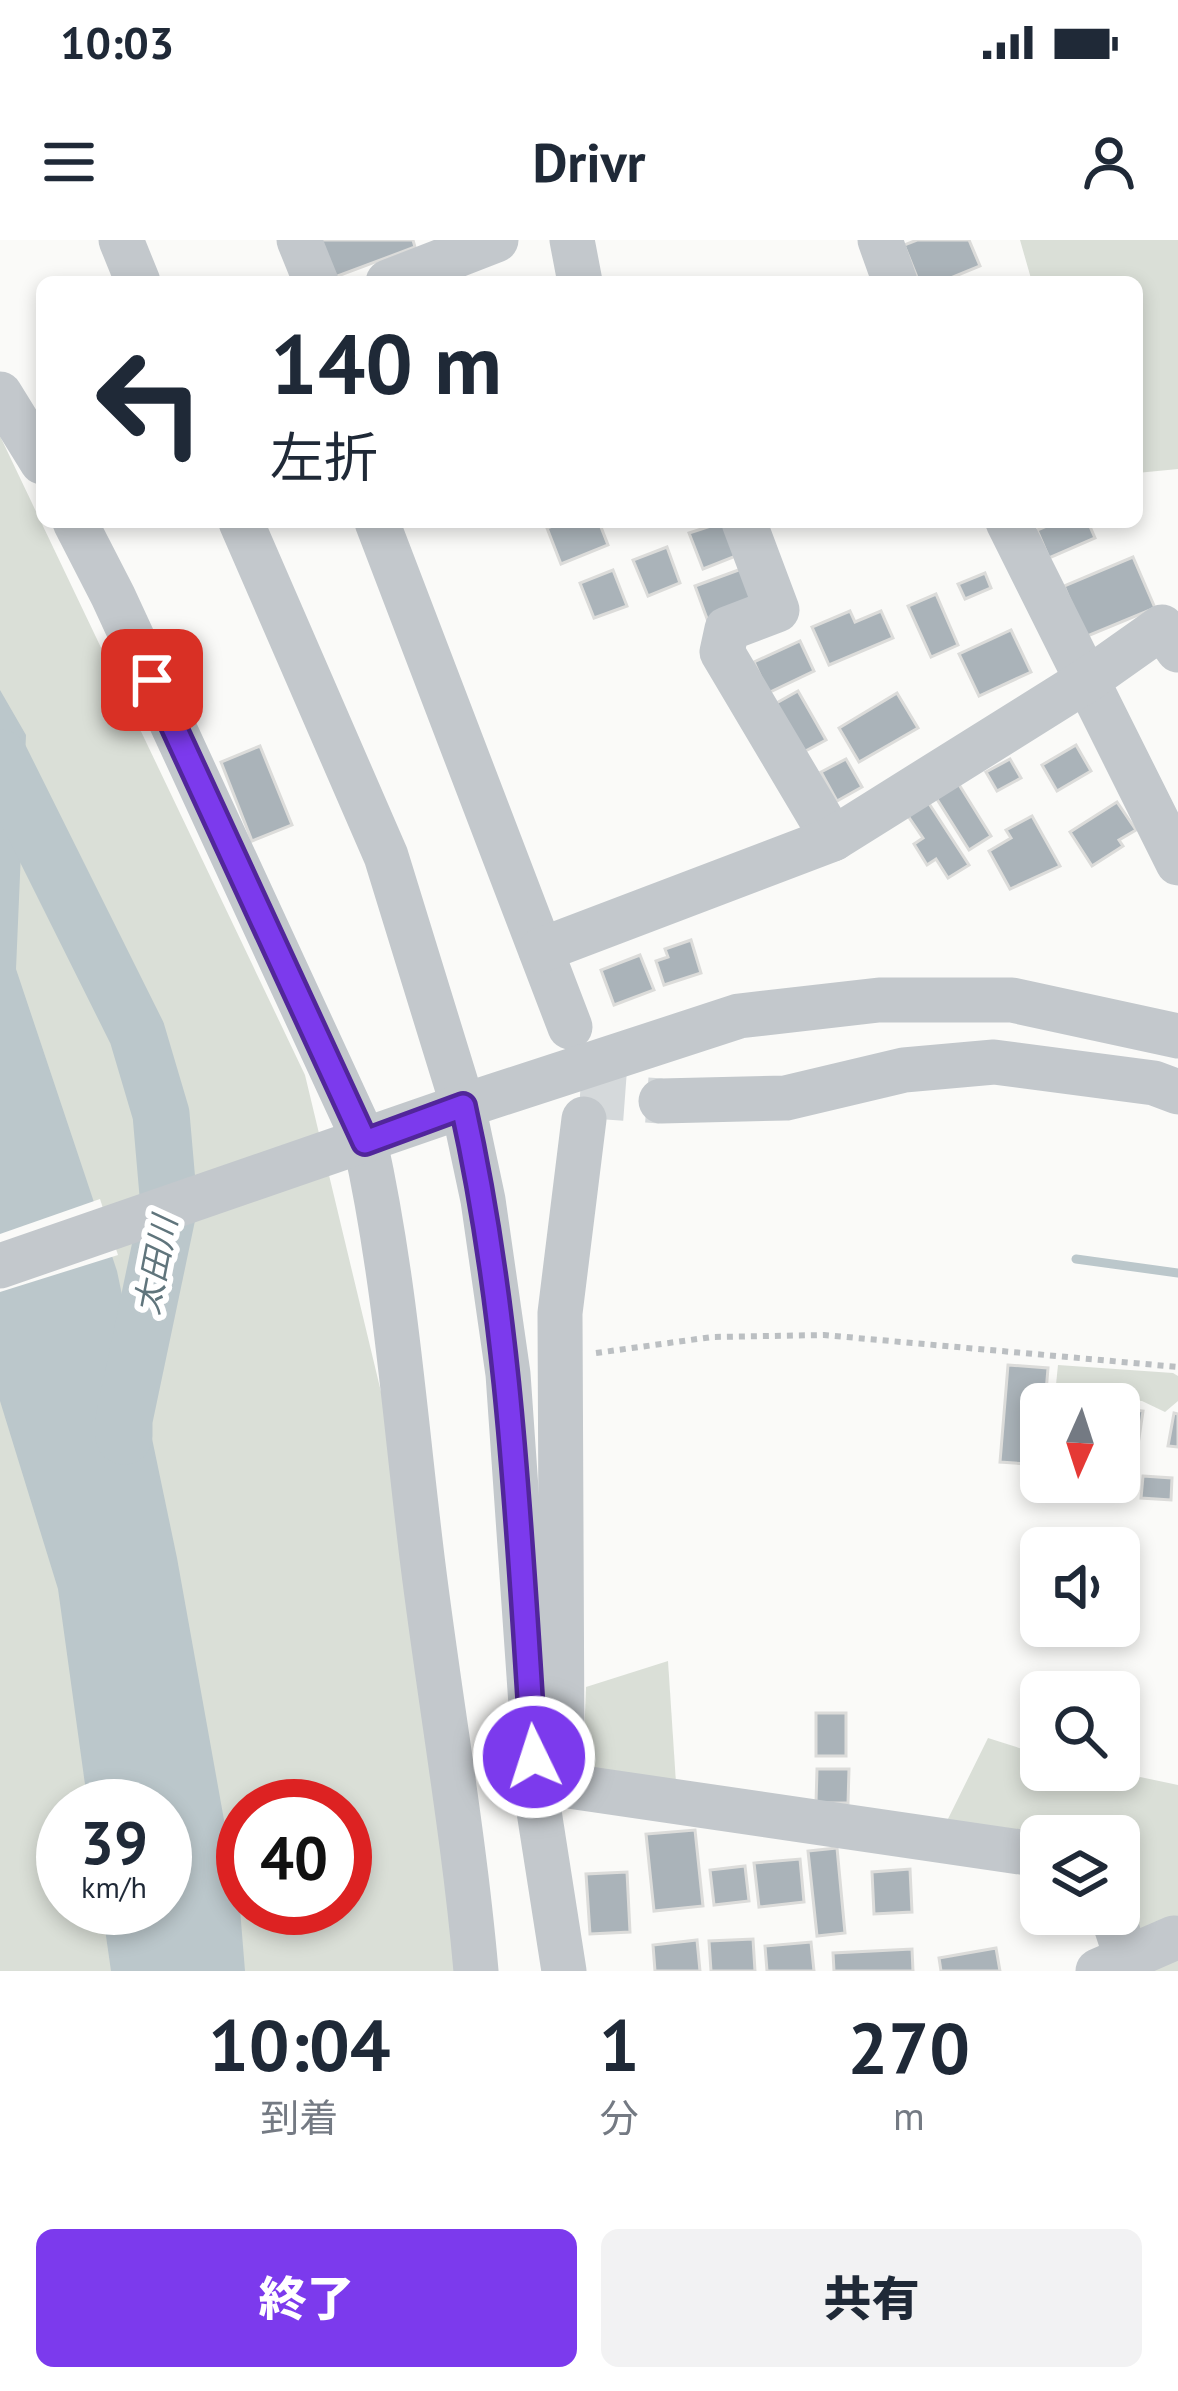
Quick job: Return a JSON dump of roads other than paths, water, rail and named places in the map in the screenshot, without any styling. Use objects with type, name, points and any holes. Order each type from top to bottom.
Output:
[{"type":"street","points":[[121,240],[136,276]]},
{"type":"street","points":[[299,240],[314,276]]},
{"type":"street","points":[[403,276],[496,240]]},
{"type":"street","points":[[572,240],[579,276]]},
{"type":"street","points":[[880,240],[893,276]]},
{"type":"street","points":[[16,400],[36,448]]},
{"type":"street","points":[[78,528],[365,1142],[386,1238],[476,1971]]},
{"type":"street","points":[[244,528],[386,856],[463,1106],[483,1200],[508,1374],[538,1804],[564,1971]]},
{"type":"street","points":[[379,528],[570,1027]]},
{"type":"street","points":[[747,528],[778,610],[728,629],[722,652],[833,839]]},
{"type":"street","points":[[1011,528],[1178,863]]},
{"type":"street","points":[[541,950],[833,839],[1087,680],[1162,627],[1178,650]]},
{"type":"street","points":[[0,1266],[739,1016],[880,1000],[1012,1000],[1178,1036]]},
{"type":"street","points":[[662,1101],[786,1099],[904,1070],[994,1061],[1154,1082],[1178,1092]]},
{"type":"street","points":[[546,1861],[562,1813],[560,1313],[584,1119]]},
{"type":"street","points":[[562,1785],[1020,1853]]},
{"type":"street","points":[[1112,1965],[1174,1938]]},
{"type":"waterway","name":"太田川","points":[[0,758],[137,1033],[161,1114],[169,1206],[124,1436]]},
{"type":"waterway","points":[[1076,1259],[1178,1273]]},
{"type":"tunnel","points":[[580,1095],[661,1101]]}]
